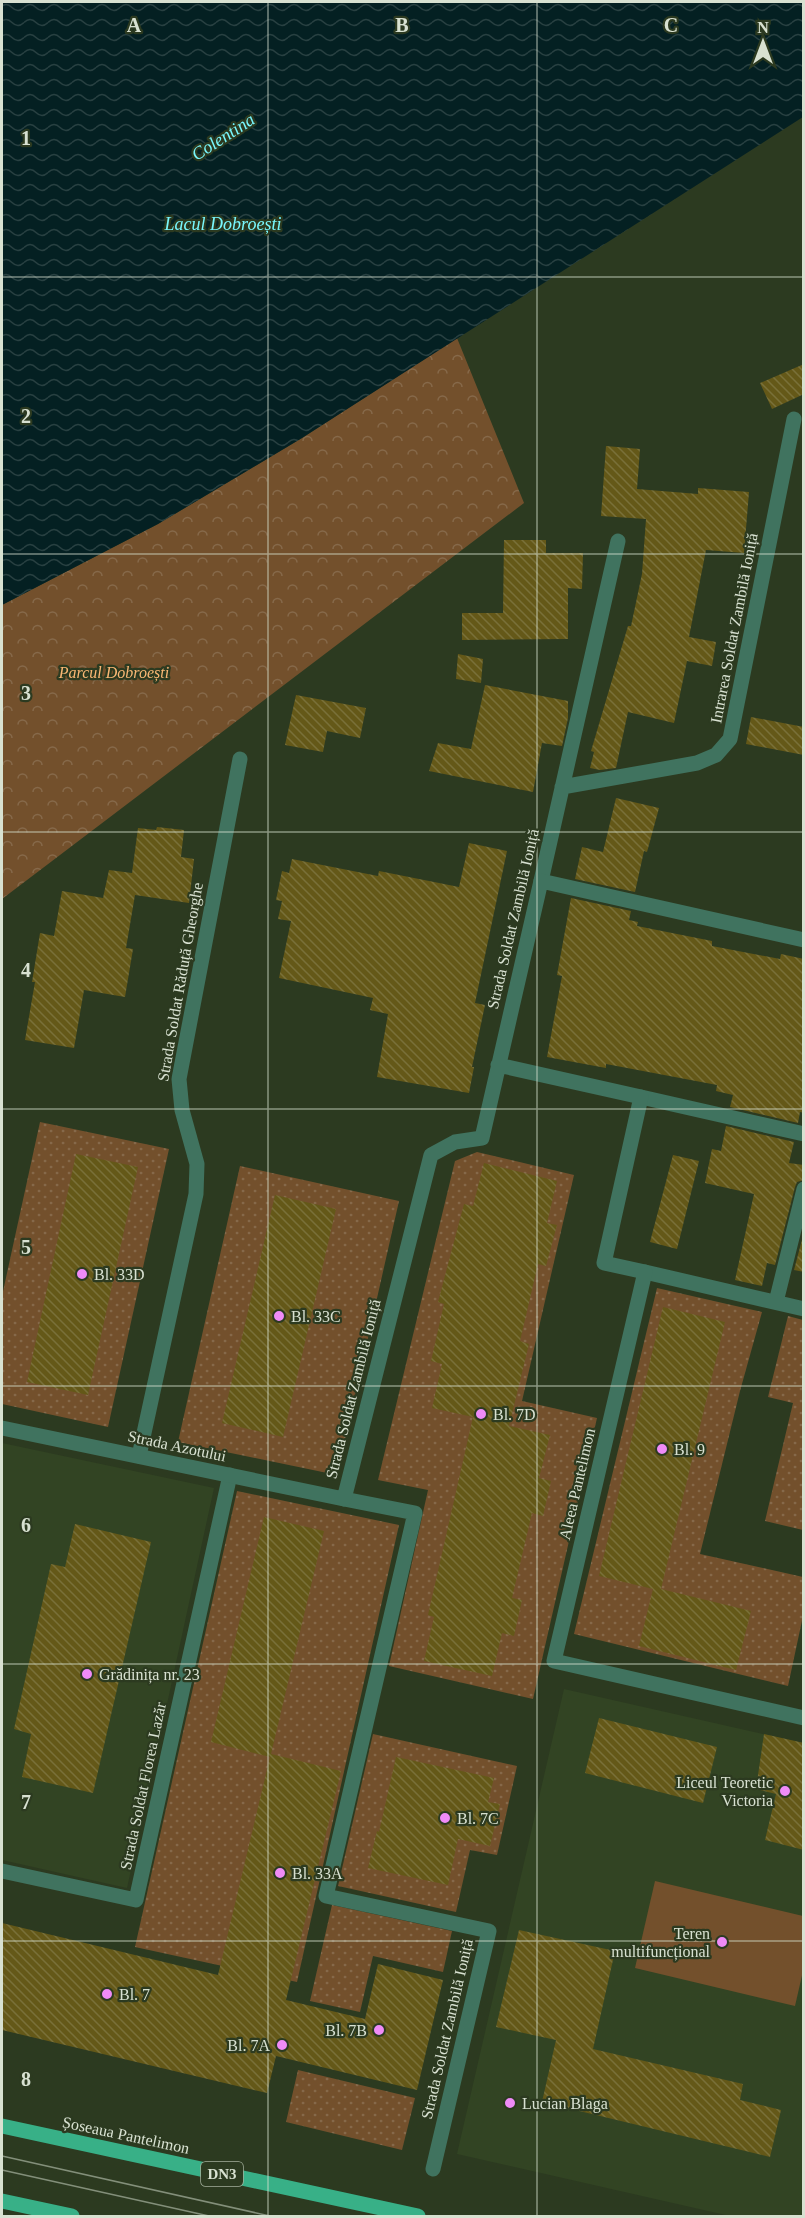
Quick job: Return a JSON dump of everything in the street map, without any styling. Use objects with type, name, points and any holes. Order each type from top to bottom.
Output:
[{"type":"main road","name":"Șoseaua Pantelimon","points":[[2,2126],[418,2217]]},
{"type":"main road","points":[[2,2201],[72,2217]]},
{"type":"street","name":"Intrarea Soldat Zambilă Ioniță","points":[[562,787],[697,763],[716,755],[730,740],[794,419]]},
{"type":"street","name":"Strada Soldat Zambilă Ioniță","points":[[433,2169],[489,1931],[326,1896],[415,1513],[344,1499],[430,1155],[455,1142],[482,1138],[618,541]]},
{"type":"street","name":"Strada Soldat Răduță Gheorghe","points":[[139,1456],[196,1194],[197,1164],[182,1110],[179,1079],[240,759]]},
{"type":"street","points":[[541,881],[804,940]]},
{"type":"street","points":[[498,1065],[804,1134]]},
{"type":"street","points":[[641,1097],[604,1263],[804,1309]]},
{"type":"street","points":[[776,1302],[804,1189]]},
{"type":"street","name":"Aleea Pantelimon","points":[[645,1272],[554,1660],[804,1718]]},
{"type":"street","name":"Strada Azotului","points":[[2,1428],[344,1499]]},
{"type":"street","name":"Strada Soldat Florea Lazăr","points":[[2,1871],[136,1900],[230,1475]]},
{"type":"shaded area","name":"Grădinița nr. 23","points":[[2,1443],[214,1488],[127,1888],[2,1860]]},
{"type":"shaded area","points":[[564,1689],[803,1743],[803,2216],[730,2216],[457,2154]]},
{"type":"green space","name":"Parcul Dobroești","points":[[457,338],[524,503],[2,899],[2,605],[158,524],[302,438]]},
{"type":"green space","points":[[40,1122],[169,1149],[108,1427],[2,1404],[2,1296]]},
{"type":"green space","points":[[477,1152],[574,1175],[522,1401],[597,1418],[533,1699],[389,1666],[428,1490],[378,1480],[455,1161]]},
{"type":"green space","points":[[240,1166],[399,1201],[337,1475],[178,1442]]},
{"type":"green space","points":[[657,1288],[762,1312],[700,1554],[803,1577],[803,1616],[788,1686],[574,1634]]},
{"type":"green space","points":[[788,1316],[803,1320],[803,1530],[765,1521],[793,1403],[768,1397]]},
{"type":"green space","points":[[237,1491],[399,1525],[297,1982],[135,1947]]},
{"type":"green space","points":[[373,1734],[517,1766],[497,1855],[470,1850],[456,1912],[338,1886]]},
{"type":"green space","name":"Teren multifuncțional","points":[[655,1881],[803,1916],[803,1971],[795,2006],[635,1968]]},
{"type":"green space","points":[[332,1905],[452,1931],[443,1972],[373,1956],[360,2012],[310,2001]]},
{"type":"green space","points":[[298,2070],[415,2098],[402,2150],[286,2122]]},
{"type":"water","name":"Lacul Dobroești","points":[[2,2],[803,2],[803,117],[302,438],[158,524],[2,605]]},
{"type":"building","points":[[804,364],[804,394],[772,409],[760,383]]},
{"type":"building","points":[[606,446],[640,449],[637,489],[698,494],[698,488],[749,492],[744,553],[706,550],[689,637],[716,642],[712,666],[687,661],[674,723],[628,712],[616,768],[600,770],[590,768],[594,752],[591,751],[628,626],[631,626],[642,574],[646,519],[601,516]]},
{"type":"building","points":[[504,540],[546,540],[546,553],[583,553],[582,589],[568,588],[568,639],[462,640],[462,613],[503,613]]},
{"type":"building","points":[[458,654],[483,659],[481,683],[456,679]]},
{"type":"building","points":[[485,685],[568,701],[568,718],[562,746],[542,743],[533,792],[429,771],[438,743],[471,749]]},
{"type":"building","points":[[296,695],[366,708],[360,738],[327,731],[323,752],[285,745]]},
{"type":"building","points":[[751,717],[804,727],[804,755],[746,744]]},
{"type":"building","points":[[616,798],[659,808],[647,852],[644,851],[635,892],[575,879],[582,847],[603,852]]},
{"type":"building","points":[[157,827],[184,830],[181,857],[194,859],[189,903],[135,895],[126,948],[133,949],[125,997],[84,990],[74,1048],[25,1040],[35,982],[32,982],[40,933],[54,936],[62,891],[103,898],[109,870],[132,873],[138,828],[156,830]]},
{"type":"building","points":[[469,843],[507,851],[475,1003],[485,1005],[469,1093],[377,1077],[388,1014],[370,1010],[373,998],[279,978],[291,921],[278,919],[282,901],[276,900],[282,871],[289,873],[292,859],[378,876],[379,871],[459,887]]},
{"type":"building","points":[[571,898],[631,911],[629,920],[638,922],[637,926],[712,941],[712,946],[780,959],[781,954],[804,959],[804,1113],[800,1112],[798,1123],[730,1107],[733,1095],[716,1091],[717,1085],[606,1064],[606,1068],[547,1057],[562,976],[557,975]]},
{"type":"building","points":[[726,1126],[794,1142],[789,1163],[804,1165],[804,1180],[797,1182],[795,1187],[775,1265],[767,1263],[762,1286],[735,1280],[754,1194],[705,1183],[712,1149],[721,1151]]},
{"type":"building","name":"Bl. 33D","points":[[76,1154],[138,1167],[88,1395],[27,1382]]},
{"type":"building","points":[[673,1155],[699,1161],[677,1249],[650,1242]]},
{"type":"building","name":"Bl. 7D","points":[[484,1163],[557,1181],[547,1223],[557,1225],[546,1266],[538,1264],[520,1341],[529,1344],[509,1426],[550,1435],[539,1478],[551,1481],[543,1516],[532,1513],[512,1598],[522,1600],[514,1636],[502,1633],[492,1676],[424,1661],[434,1617],[428,1615],[473,1417],[432,1408],[442,1364],[431,1361],[444,1304],[438,1302],[464,1204],[473,1206]]},
{"type":"building","name":"Bl. 33C","points":[[275,1195],[336,1209],[283,1437],[222,1423]]},
{"type":"building","points":[[804,1232],[804,1272],[794,1270]]},
{"type":"building","name":"Bl. 9","points":[[663,1307],[725,1322],[661,1589],[751,1611],[736,1670],[639,1646],[653,1589],[599,1576]]},
{"type":"building","points":[[264,1517],[324,1531],[271,1754],[341,1771],[286,2000],[365,2019],[378,1964],[443,1980],[417,2090],[276,2056],[267,2093],[2,2030],[2,1923],[218,1975],[270,1757],[211,1742]]},
{"type":"building","points":[[75,1524],[151,1542],[93,1793],[22,1777],[31,1734],[14,1729],[51,1564],[65,1567]]},
{"type":"building","points":[[599,1718],[717,1747],[703,1803],[585,1773]]},
{"type":"building","name":"Liceul Teoretic Victoria","points":[[764,1734],[804,1743],[804,1850],[765,1840],[776,1794],[756,1789]]},
{"type":"building","name":"Bl. 7C","points":[[396,1757],[494,1778],[488,1802],[500,1804],[490,1846],[458,1839],[448,1885],[368,1868],[377,1831],[379,1832]]},
{"type":"building","points":[[519,1930],[615,1951],[593,2049],[743,2084],[740,2100],[781,2110],[770,2157],[542,2102],[556,2040],[496,2027]]},
{"type":"tram line","points":[[2,2156],[270,2216]]},
{"type":"tram line","points":[[2,2170],[209,2216]]},
{"type":"place","name":"Bl. 33D","points":[[82,1274]]},
{"type":"place","name":"Bl. 33C","points":[[279,1316]]},
{"type":"place","name":"Bl. 7D","points":[[481,1414]]},
{"type":"place","name":"Bl. 9","points":[[662,1449]]},
{"type":"place","name":"Grădinița nr. 23","points":[[87,1674]]},
{"type":"place","name":"Liceul Teoretic Victoria","points":[[785,1791]]},
{"type":"place","name":"Bl. 7C","points":[[445,1818]]},
{"type":"place","name":"Bl. 33A","points":[[280,1873]]},
{"type":"place","name":"Teren multifuncțional","points":[[722,1942]]},
{"type":"place","name":"Bl. 7","points":[[107,1994]]},
{"type":"place","name":"Bl. 7B","points":[[379,2030]]},
{"type":"place","name":"Bl. 7A","points":[[282,2045]]},
{"type":"place","name":"Lucian Blaga","points":[[510,2103]]},
{"type":"water label","name":"Colentina","points":[[223,137]]}]
